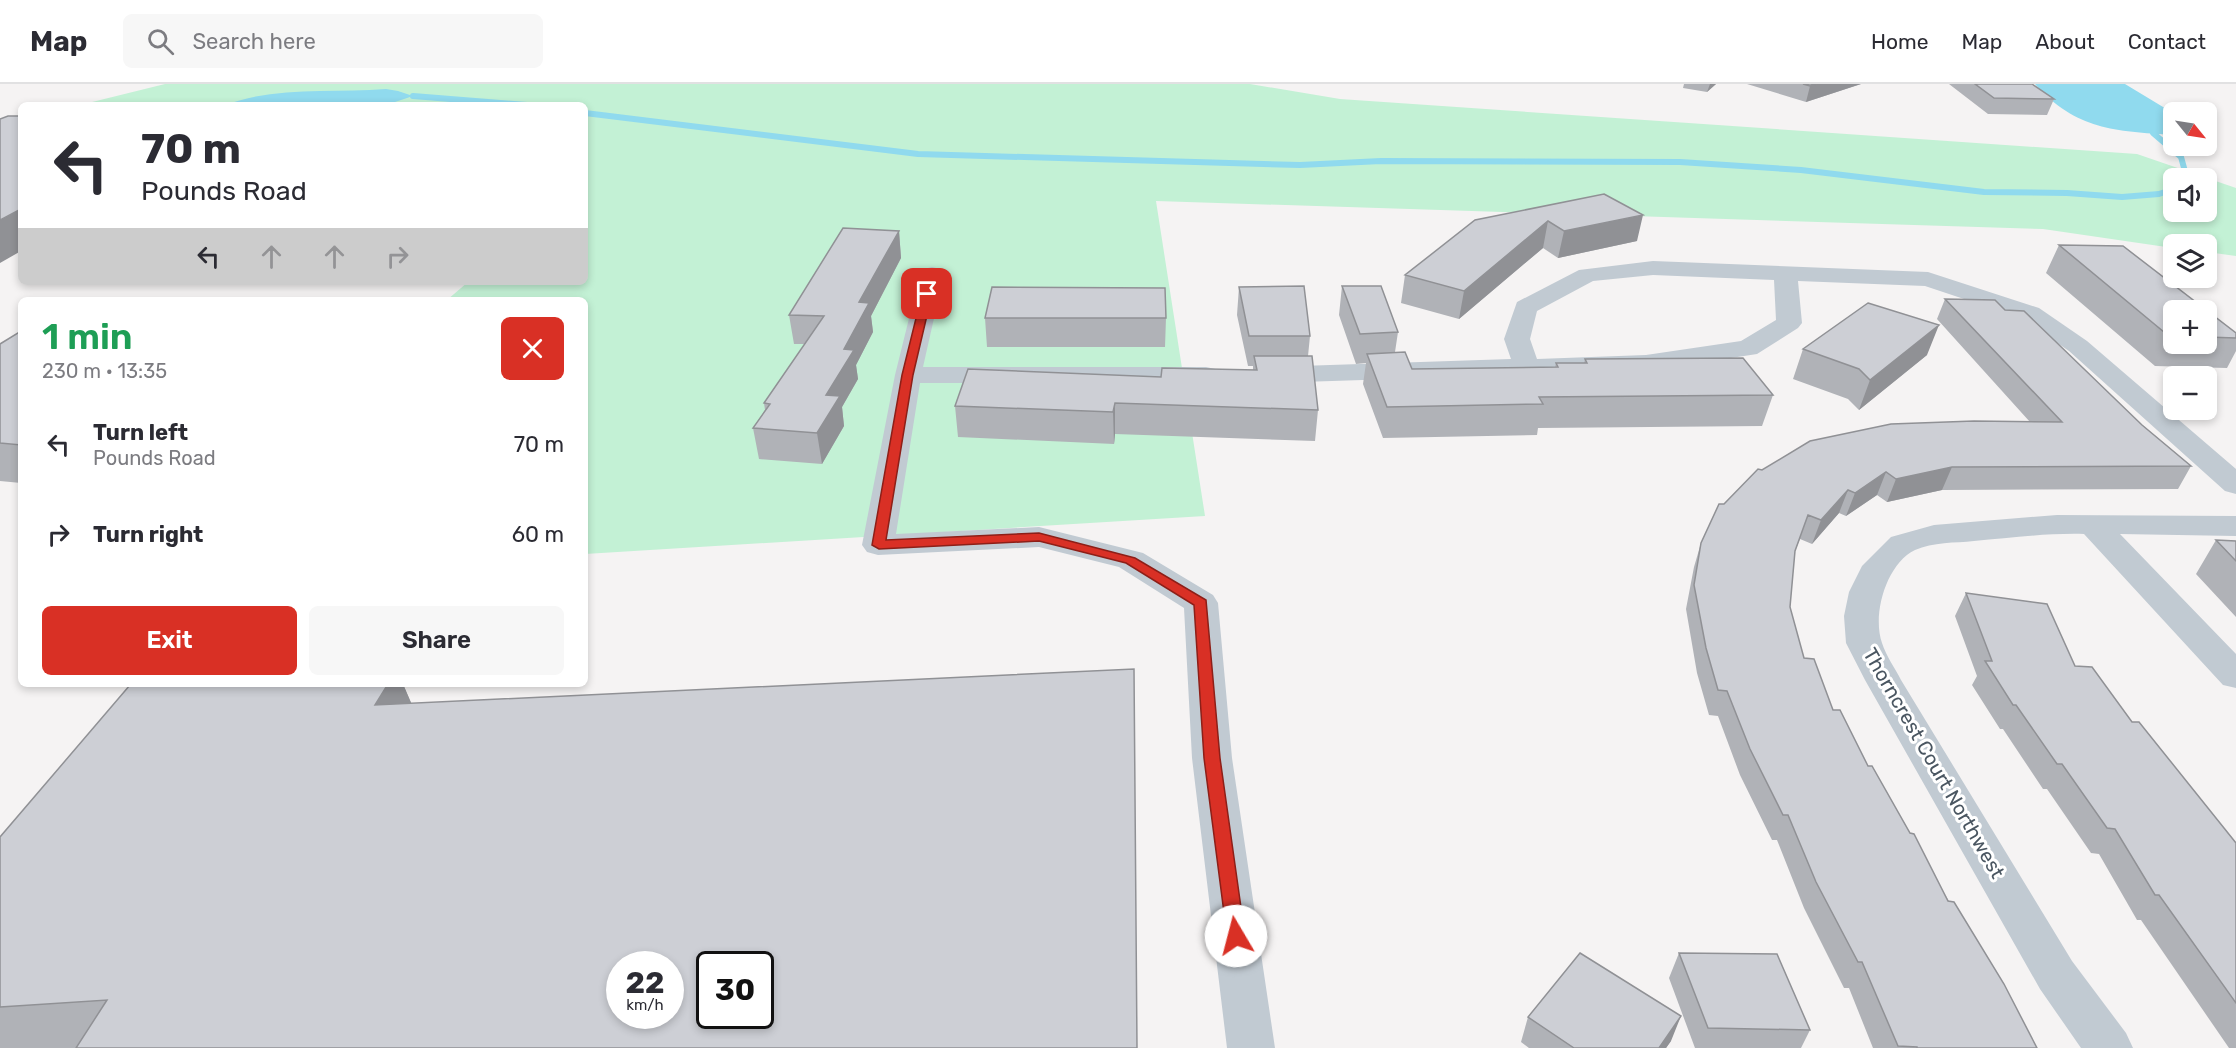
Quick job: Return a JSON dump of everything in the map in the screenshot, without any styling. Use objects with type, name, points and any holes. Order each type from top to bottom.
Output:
[{"type":"street","points":[[1526,365],[1517,339],[1526,307],[1587,275],[1653,268],[1928,279],[2030,314],[2078,346],[2236,485]]},
{"type":"street","points":[[908,375],[1312,376],[1526,365],[1646,363],[1748,348],[1789,322],[1785,273]]},
{"type":"street","points":[[932,274],[908,375],[879,545],[1039,537],[1131,560],[1201,603],[1212,758],[1251,1048]]},
{"type":"street","name":"Thorncrest Court Northwest","points":[[2109,1048],[2056,975],[1883,680],[1864,643],[1861,616],[1866,592],[1880,566],[1902,544],[1934,534],[2057,524],[2236,526]]},
{"type":"street","points":[[2092,524],[2236,676]]},
{"type":"green space","points":[[165,84],[1250,84],[1340,99],[2137,154],[2178,168],[2163,168],[2163,222],[2217,222],[2217,181],[2236,188],[2236,256],[2217,253],[2217,234],[2163,234],[2163,247],[2043,229],[1156,201],[1205,516],[588,554],[588,297],[450,297],[464,285],[588,285],[588,102],[92,102]]},
{"type":"water","points":[[2035,84],[2125,84],[2163,107],[2163,134],[2133,132],[2098,125],[2066,111]]},
{"type":"water","points":[[386,89],[413,96],[395,102],[234,102],[264,95],[304,91]]},
{"type":"building","points":[[1975,84],[2032,84],[2054,99],[1994,98]]},
{"type":"building","points":[[18,116],[18,211],[0,220],[0,119]]},
{"type":"building","points":[[1604,194],[1643,215],[1564,231],[1548,221],[1464,291],[1405,275],[1475,220]]},
{"type":"building","points":[[843,228],[899,231],[859,302],[869,303],[844,349],[854,350],[826,395],[840,396],[817,433],[753,428],[770,404],[764,403],[824,316],[789,315]]},
{"type":"building","points":[[2059,245],[2123,246],[2163,277],[2163,288],[2178,288],[2193,300],[2163,300],[2163,331]]},
{"type":"building","points":[[1304,286],[1310,336],[1249,336],[1239,287]]},
{"type":"building","points":[[1342,286],[1381,286],[1398,332],[1360,334]]},
{"type":"building","points":[[992,287],[1165,288],[1166,318],[985,318]]},
{"type":"building","points":[[1945,299],[1995,300],[2005,310],[2024,311],[2142,425],[2191,466],[1952,467],[1896,479],[1886,472],[1855,493],[1848,490],[1821,520],[1808,515],[1795,551],[1790,607],[1804,658],[1814,659],[1833,710],[1840,710],[1868,766],[1872,766],[1910,833],[1914,834],[1948,901],[1954,902],[2004,984],[2037,1048],[1898,1046],[1862,962],[1858,962],[1816,882],[1788,815],[1783,815],[1750,749],[1727,691],[1718,690],[1706,648],[1694,585],[1701,543],[1719,504],[1724,504],[1758,469],[1762,470],[1810,441],[1891,424],[1974,421],[2062,422]]},
{"type":"building","points":[[1868,303],[1939,325],[1870,380],[1859,369],[1803,349]]},
{"type":"building","points":[[2217,318],[2236,333],[2236,338],[2217,337]]},
{"type":"building","points":[[18,333],[18,445],[0,443],[0,344]]},
{"type":"building","points":[[1405,352],[1412,369],[1558,367],[1556,363],[1587,363],[1585,359],[1743,358],[1773,395],[1539,397],[1543,404],[1387,407],[1367,354]]},
{"type":"building","points":[[1254,356],[1312,356],[1318,410],[1115,403],[1113,412],[955,406],[968,369],[1161,377],[1162,368],[1257,370]]},
{"type":"building","points":[[2216,540],[2236,541],[2236,561]]},
{"type":"building","points":[[1966,593],[2047,604],[2075,666],[2092,667],[2132,722],[2139,722],[2236,843],[2236,1003],[2159,895],[2155,895],[2115,829],[2107,828],[2062,764],[2057,764],[2016,705],[2013,705],[1985,661],[1992,661]]},
{"type":"building","points":[[1134,669],[1137,1048],[76,1048],[107,1000],[0,1007],[0,837],[128,687],[386,687],[375,705]]},
{"type":"building","points":[[1580,953],[1681,1016],[1659,1048],[1574,1048],[1528,1017]]},
{"type":"building","points":[[1679,953],[1777,954],[1810,1030],[1708,1028]]},
{"type":"waterway","points":[[413,96],[489,102]]},
{"type":"waterway","points":[[588,113],[918,154],[1300,165],[1381,161],[1680,162],[1801,170],[1984,192],[2067,193],[2122,197],[2163,193]]},
{"type":"waterway","points":[[2153,133],[2181,157],[2184,168]]},
{"type":"route","points":[[927,294],[908,375],[879,545],[1039,537],[1131,560],[1201,603],[1212,758],[1236,936]]}]
